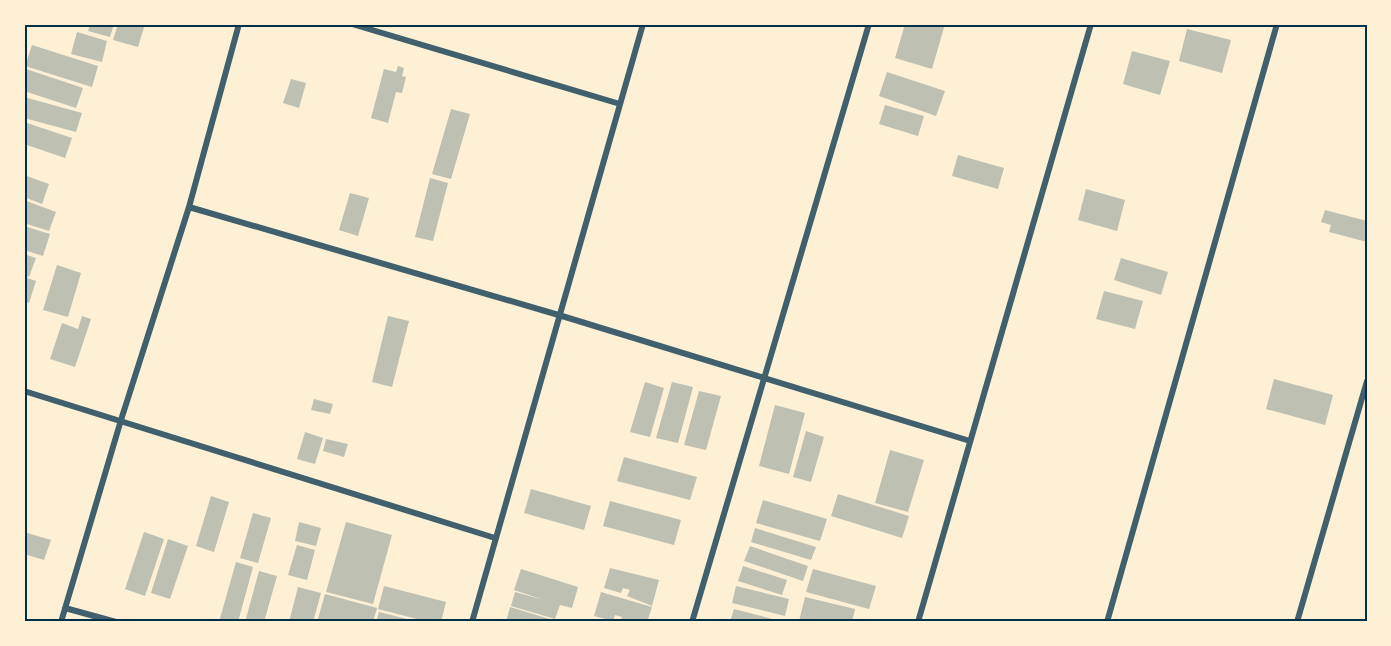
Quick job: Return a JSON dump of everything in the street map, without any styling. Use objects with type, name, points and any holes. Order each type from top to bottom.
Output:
[{"type":"street","points":[[61,622],[121,420],[189,207],[239,24]]},
{"type":"street","points":[[351,24],[620,104]]},
{"type":"street","points":[[472,622],[562,316],[643,24]]},
{"type":"street","points":[[692,622],[762,378],[869,24]]},
{"type":"street","points":[[918,622],[1091,24]]},
{"type":"street","points":[[1107,622],[1276,24]]},
{"type":"street","points":[[189,207],[562,316],[970,441]]},
{"type":"street","points":[[1297,622],[1367,381]]},
{"type":"street","points":[[24,391],[495,538]]},
{"type":"street","points":[[65,608],[116,622]]},
{"type":"building","points":[[90,24],[114,24],[110,37],[88,31]]},
{"type":"building","points":[[118,24],[145,24],[138,47],[113,40]]},
{"type":"building","points":[[905,24],[945,24],[932,69],[895,58]]},
{"type":"building","points":[[1187,29],[1231,40],[1222,73],[1179,61]]},
{"type":"building","points":[[77,32],[107,41],[102,62],[71,54]]},
{"type":"building","points":[[32,45],[98,66],[92,87],[25,66]]},
{"type":"building","points":[[1132,51],[1170,61],[1160,95],[1123,84]]},
{"type":"building","points":[[398,66],[404,68],[402,76],[406,77],[402,93],[396,92],[388,123],[371,118],[384,69],[396,72]]},
{"type":"building","points":[[26,69],[83,88],[76,108],[24,91]]},
{"type":"building","points":[[887,72],[945,91],[936,116],[879,96]]},
{"type":"building","points":[[291,79],[306,83],[299,108],[283,103]]},
{"type":"building","points":[[24,97],[82,113],[76,132],[24,118]]},
{"type":"building","points":[[885,105],[924,116],[918,136],[879,124]]},
{"type":"building","points":[[451,109],[470,114],[451,179],[432,174]]},
{"type":"building","points":[[24,122],[72,138],[65,158],[24,144]]},
{"type":"building","points":[[958,155],[1004,168],[998,189],[952,176]]},
{"type":"building","points":[[24,175],[49,184],[42,204],[24,197]]},
{"type":"building","points":[[430,178],[448,183],[433,241],[415,237]]},
{"type":"building","points":[[1086,189],[1125,200],[1117,231],[1078,220]]},
{"type":"building","points":[[350,193],[369,198],[358,236],[339,230]]},
{"type":"building","points":[[24,200],[56,212],[49,231],[24,223]]},
{"type":"building","points":[[1325,210],[1367,221],[1367,242],[1329,232],[1331,225],[1321,222]]},
{"type":"building","points":[[24,226],[50,234],[43,256],[24,250]]},
{"type":"building","points":[[24,254],[36,258],[29,277],[24,275]]},
{"type":"building","points":[[1121,258],[1168,272],[1161,295],[1114,280]]},
{"type":"building","points":[[57,265],[81,273],[68,317],[43,310]]},
{"type":"building","points":[[24,277],[36,281],[29,303],[24,301]]},
{"type":"building","points":[[1104,291],[1143,301],[1135,329],[1096,319]]},
{"type":"building","points":[[82,316],[91,319],[75,367],[50,359],[62,323],[78,329]]},
{"type":"building","points":[[388,316],[409,321],[392,387],[372,382]]},
{"type":"building","points":[[1274,379],[1333,395],[1325,425],[1266,409]]},
{"type":"building","points":[[645,382],[664,388],[650,437],[630,432]]},
{"type":"building","points":[[672,382],[693,387],[678,443],[656,438]]},
{"type":"building","points":[[699,391],[721,396],[706,450],[684,445]]},
{"type":"building","points":[[314,399],[333,404],[330,414],[311,410]]},
{"type":"building","points":[[775,405],[805,413],[789,474],[759,466]]},
{"type":"building","points":[[806,431],[824,437],[811,482],[793,477]]},
{"type":"building","points":[[305,432],[323,438],[315,464],[297,459]]},
{"type":"building","points":[[326,439],[348,444],[344,457],[323,451]]},
{"type":"building","points":[[890,450],[924,460],[908,512],[875,503]]},
{"type":"building","points":[[624,457],[697,477],[690,500],[617,481]]},
{"type":"building","points":[[531,489],[591,506],[584,530],[524,513]]},
{"type":"building","points":[[838,494],[909,516],[902,538],[831,516]]},
{"type":"building","points":[[211,496],[229,502],[214,552],[196,546]]},
{"type":"building","points":[[763,500],[827,519],[820,541],[756,523]]},
{"type":"building","points":[[610,501],[681,520],[674,545],[603,526]]},
{"type":"building","points":[[253,513],[271,518],[258,563],[240,558]]},
{"type":"building","points":[[299,522],[321,528],[316,546],[295,541]]},
{"type":"building","points":[[346,522],[392,535],[373,604],[326,592]]},
{"type":"building","points":[[755,528],[816,547],[811,560],[751,542]]},
{"type":"building","points":[[24,532],[51,540],[44,560],[24,554]]},
{"type":"building","points":[[144,532],[164,539],[145,596],[125,589]]},
{"type":"building","points":[[168,539],[188,546],[170,599],[151,593]]},
{"type":"building","points":[[297,545],[315,550],[307,580],[288,575]]},
{"type":"building","points":[[750,546],[808,566],[803,581],[744,561]]},
{"type":"building","points":[[236,562],[253,567],[238,622],[219,622]]},
{"type":"building","points":[[743,566],[787,580],[782,595],[738,581]]},
{"type":"building","points":[[610,568],[659,580],[652,606],[627,596],[630,590],[623,588],[621,593],[604,588]]},
{"type":"building","points":[[521,569],[578,587],[572,608],[560,605],[555,619],[511,606],[515,592],[544,600],[514,590]]},
{"type":"building","points":[[813,569],[876,586],[869,609],[806,592]]},
{"type":"building","points":[[259,571],[277,576],[264,622],[245,622]]},
{"type":"building","points":[[384,586],[446,602],[441,622],[429,622],[378,609]]},
{"type":"building","points":[[736,586],[789,599],[785,616],[732,603]]},
{"type":"building","points":[[298,587],[321,593],[313,622],[289,622]]},
{"type":"building","points":[[601,592],[652,607],[647,622],[620,622],[622,617],[615,615],[613,621],[594,616]]},
{"type":"building","points":[[325,594],[377,608],[373,622],[317,622]]},
{"type":"building","points":[[805,597],[855,609],[852,622],[799,621]]},
{"type":"building","points":[[510,607],[553,620],[552,622],[506,622]]},
{"type":"building","points":[[734,609],[780,621],[780,622],[730,622]]},
{"type":"building","points":[[379,612],[415,621],[415,622],[376,622]]}]
